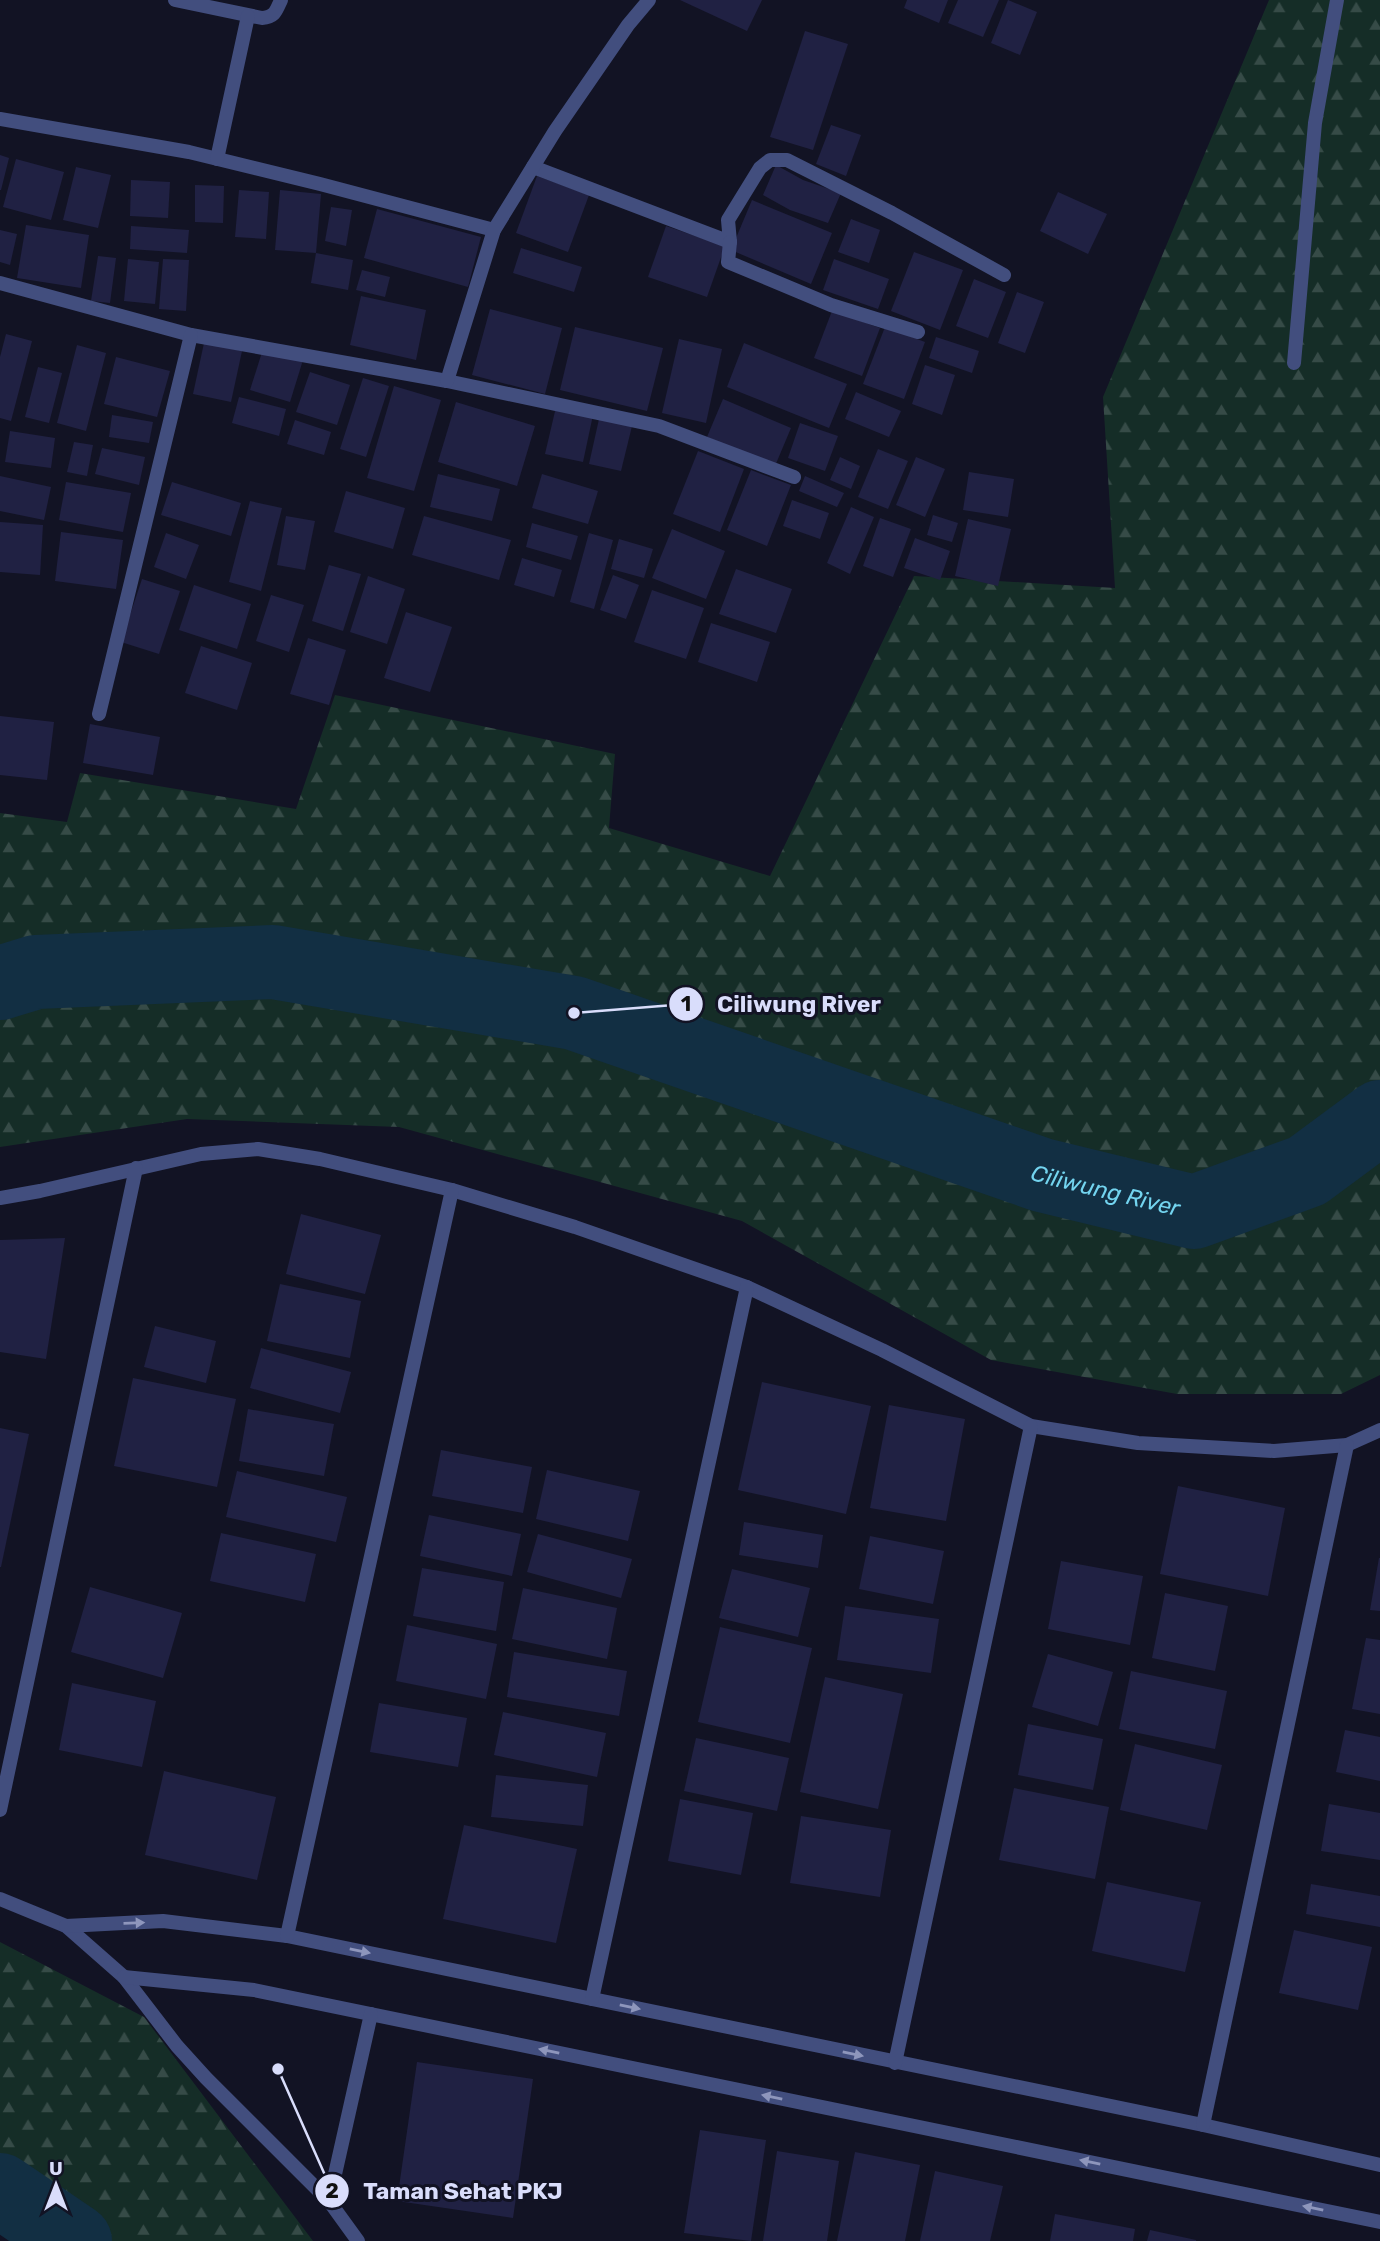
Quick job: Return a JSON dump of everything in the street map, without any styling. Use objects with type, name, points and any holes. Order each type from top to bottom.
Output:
[{"type":"street","points":[[175,0],[248,16],[271,17],[281,0]]},
{"type":"street","points":[[447,381],[494,230],[584,89],[628,25],[649,0]]},
{"type":"street","points":[[1294,363],[1315,122],[1337,0]]},
{"type":"street","points":[[217,159],[248,16]]},
{"type":"street","points":[[0,120],[189,152],[494,230]]},
{"type":"street","points":[[918,332],[831,305],[728,262],[728,220],[760,168],[770,160],[787,160],[892,213],[1004,275]]},
{"type":"street","points":[[533,167],[730,242]]},
{"type":"street","points":[[0,283],[191,335],[447,381],[659,426],[794,477]]},
{"type":"street","points":[[100,714],[191,335]]},
{"type":"street","points":[[0,1198],[201,1154],[258,1149],[320,1158],[452,1190],[575,1227],[747,1287],[882,1350],[1031,1426],[1138,1443],[1274,1451],[1347,1445],[1380,1430]]},
{"type":"street","points":[[0,1810],[136,1168]]},
{"type":"street","points":[[287,1936],[452,1190]]},
{"type":"street","points":[[592,1999],[747,1287]]},
{"type":"street","points":[[895,2063],[1031,1426]]},
{"type":"street","points":[[1203,2125],[1347,1445]]},
{"type":"street","points":[[0,1899],[66,1926],[124,1976],[205,2078],[328,2201],[358,2241]]},
{"type":"street","points":[[66,1926],[163,1922],[287,1936],[1203,2125],[1380,2165]]},
{"type":"street","points":[[124,1976],[254,1990],[1380,2222]]},
{"type":"street","points":[[328,2201],[371,2014]]},
{"type":"green space","points":[[1269,0],[1380,0],[1380,1375],[1341,1394],[1177,1394],[991,1360],[742,1221],[399,1127],[187,1119],[0,1147],[0,813],[67,822],[80,773],[296,809],[335,695],[615,754],[609,828],[770,876],[914,576],[1115,588],[1103,397]]},
{"type":"green space","points":[[0,1942],[144,2017],[313,2241],[33,2241],[36,2229],[0,2210]]},
{"type":"building","points":[[680,0],[762,0],[747,31]]},
{"type":"building","points":[[907,0],[948,0],[939,23],[904,8]]},
{"type":"building","points":[[958,0],[999,0],[983,37],[948,23]]},
{"type":"building","points":[[1008,0],[1037,12],[1020,55],[991,43]]},
{"type":"building","points":[[805,31],[848,44],[813,150],[770,137]]},
{"type":"building","points":[[831,125],[861,135],[846,176],[816,164]]},
{"type":"building","points":[[0,155],[9,158],[1,190],[0,190]]},
{"type":"building","points":[[16,159],[64,172],[51,220],[3,207]]},
{"type":"building","points":[[776,165],[803,180],[841,193],[828,223],[790,210],[763,195]]},
{"type":"building","points":[[76,167],[111,175],[98,228],[63,220]]},
{"type":"building","points":[[537,176],[589,195],[568,252],[516,233]]},
{"type":"building","points":[[131,180],[170,182],[168,218],[130,216]]},
{"type":"building","points":[[195,185],[224,186],[223,223],[195,222]]},
{"type":"building","points":[[239,190],[269,192],[266,239],[235,237]]},
{"type":"building","points":[[280,190],[321,194],[316,253],[275,250]]},
{"type":"building","points":[[1058,192],[1107,214],[1088,254],[1040,231]]},
{"type":"building","points":[[752,200],[832,233],[811,284],[731,250]]},
{"type":"building","points":[[331,207],[352,210],[346,246],[325,241]]},
{"type":"building","points":[[377,209],[481,237],[468,287],[364,258]]},
{"type":"building","points":[[851,219],[880,230],[869,263],[838,252]]},
{"type":"building","points":[[26,225],[89,235],[81,288],[17,278]]},
{"type":"building","points":[[131,226],[189,230],[187,253],[130,249]]},
{"type":"building","points":[[666,226],[725,246],[707,297],[648,277]]},
{"type":"building","points":[[0,230],[17,234],[10,265],[0,262]]},
{"type":"building","points":[[521,248],[582,267],[574,292],[513,273]]},
{"type":"building","points":[[914,252],[963,270],[940,330],[891,311]]},
{"type":"building","points":[[316,253],[353,260],[348,290],[311,283]]},
{"type":"building","points":[[98,256],[116,258],[110,303],[91,301]]},
{"type":"building","points":[[128,259],[159,262],[155,304],[124,301]]},
{"type":"building","points":[[163,259],[189,260],[186,311],[159,309]]},
{"type":"building","points":[[834,259],[889,279],[878,309],[823,290]]},
{"type":"building","points":[[362,270],[390,277],[385,297],[356,290]]},
{"type":"building","points":[[974,279],[1006,292],[988,338],[956,326]]},
{"type":"building","points":[[1017,292],[1044,302],[1025,353],[998,343]]},
{"type":"building","points":[[361,296],[426,310],[416,360],[350,345]]},
{"type":"building","points":[[490,309],[562,328],[545,394],[472,375]]},
{"type":"building","points":[[832,311],[880,328],[862,376],[814,358]]},
{"type":"building","points":[[575,327],[663,348],[647,411],[560,390]]},
{"type":"building","points":[[885,327],[925,342],[904,399],[863,384]]},
{"type":"building","points":[[6,334],[32,341],[11,421],[0,418],[0,357]]},
{"type":"building","points":[[936,337],[979,351],[972,373],[929,358]]},
{"type":"building","points":[[679,339],[722,349],[706,423],[662,413]]},
{"type":"building","points":[[204,343],[242,351],[231,402],[193,394]]},
{"type":"building","points":[[744,343],[847,384],[829,428],[727,387]]},
{"type":"building","points":[[77,345],[106,353],[86,431],[57,423]]},
{"type":"building","points":[[263,349],[303,360],[290,402],[250,390]]},
{"type":"building","points":[[116,357],[170,371],[157,417],[104,404]]},
{"type":"building","points":[[925,365],[955,375],[942,415],[912,404]]},
{"type":"building","points":[[38,367],[62,373],[49,423],[25,417]]},
{"type":"building","points":[[310,372],[350,385],[337,425],[296,412]]},
{"type":"building","points":[[363,378],[389,386],[366,457],[340,449]]},
{"type":"building","points":[[394,386],[441,400],[414,491],[367,478]]},
{"type":"building","points":[[856,392],[901,411],[889,437],[845,419]]},
{"type":"building","points":[[239,397],[286,409],[279,436],[232,423]]},
{"type":"building","points":[[723,399],[791,428],[775,466],[707,437]]},
{"type":"building","points":[[456,402],[535,426],[517,486],[438,462]]},
{"type":"building","points":[[556,407],[593,415],[583,462],[545,454]]},
{"type":"building","points":[[112,415],[153,422],[149,443],[109,437]]},
{"type":"building","points":[[599,419],[632,426],[621,471],[589,464]]},
{"type":"building","points":[[295,420],[331,432],[324,455],[287,444]]},
{"type":"building","points":[[800,423],[838,436],[825,471],[788,458]]},
{"type":"building","points":[[10,431],[55,438],[51,468],[5,462]]},
{"type":"building","points":[[74,442],[93,445],[87,476],[67,472]]},
{"type":"building","points":[[102,448],[145,457],[139,485],[95,474]]},
{"type":"building","points":[[878,449],[908,461],[888,509],[858,497]]},
{"type":"building","points":[[698,451],[744,469],[720,532],[673,514]]},
{"type":"building","points":[[840,457],[860,466],[851,489],[830,480]]},
{"type":"building","points":[[916,457],[945,469],[925,517],[896,505]]},
{"type":"building","points":[[751,470],[791,485],[767,546],[727,530]]},
{"type":"building","points":[[969,472],[1014,479],[1008,517],[963,510]]},
{"type":"building","points":[[438,474],[500,489],[492,521],[430,507]]},
{"type":"building","points":[[542,474],[598,491],[588,524],[532,508]]},
{"type":"building","points":[[0,476],[51,487],[44,520],[0,511]]},
{"type":"building","points":[[805,476],[844,493],[837,507],[799,491]]},
{"type":"building","points":[[66,482],[131,493],[123,532],[59,520]]},
{"type":"building","points":[[172,482],[241,503],[231,536],[161,515]]},
{"type":"building","points":[[346,491],[405,508],[393,549],[334,532]]},
{"type":"building","points":[[792,500],[829,513],[820,539],[783,526]]},
{"type":"building","points":[[250,501],[282,508],[261,591],[229,582]]},
{"type":"building","points":[[851,507],[874,517],[850,574],[827,563]]},
{"type":"building","points":[[933,515],[958,523],[952,542],[927,535]]},
{"type":"building","points":[[286,516],[315,521],[305,570],[277,565]]},
{"type":"building","points":[[424,516],[511,540],[499,580],[412,555]]},
{"type":"building","points":[[880,518],[911,529],[893,577],[863,566]]},
{"type":"building","points":[[968,519],[1011,529],[998,586],[955,576]]},
{"type":"building","points":[[0,522],[43,525],[40,575],[0,572]]},
{"type":"building","points":[[532,523],[578,536],[571,560],[526,547]]},
{"type":"building","points":[[672,529],[725,551],[706,599],[652,578]]},
{"type":"building","points":[[61,532],[123,540],[116,589],[55,581]]},
{"type":"building","points":[[166,533],[199,545],[186,579],[154,567]]},
{"type":"building","points":[[589,533],[613,540],[594,609],[570,602]]},
{"type":"building","points":[[915,538],[950,551],[940,580],[904,568]]},
{"type":"building","points":[[619,539],[653,549],[644,578],[611,569]]},
{"type":"building","points":[[522,558],[562,570],[554,597],[514,585]]},
{"type":"building","points":[[329,565],[361,574],[343,631],[312,621]]},
{"type":"building","points":[[736,569],[792,589],[776,633],[719,614]]},
{"type":"building","points":[[613,575],[639,585],[626,619],[600,610]]},
{"type":"building","points":[[368,576],[405,589],[387,644],[350,632]]},
{"type":"building","points":[[142,579],[180,591],[159,654],[121,642]]},
{"type":"building","points":[[194,585],[251,604],[237,649],[179,630]]},
{"type":"building","points":[[652,590],[704,608],[686,659],[634,642]]},
{"type":"building","points":[[271,595],[304,605],[289,652],[256,641]]},
{"type":"building","points":[[406,612],[452,627],[430,692],[384,678]]},
{"type":"building","points":[[711,623],[770,642],[757,682],[698,662]]},
{"type":"building","points":[[308,638],[346,650],[329,705],[290,694]]},
{"type":"building","points":[[201,646],[252,663],[237,710],[185,693]]},
{"type":"building","points":[[0,716],[54,722],[47,780],[0,775]]},
{"type":"building","points":[[90,724],[160,737],[153,775],[83,763]]},
{"type":"building","points":[[301,1214],[381,1235],[365,1294],[286,1274]]},
{"type":"building","points":[[65,1238],[46,1359],[0,1352],[0,1240]]},
{"type":"building","points":[[280,1284],[361,1301],[350,1358],[267,1341]]},
{"type":"building","points":[[155,1326],[216,1341],[206,1383],[144,1367]]},
{"type":"building","points":[[261,1348],[351,1372],[340,1413],[250,1388]]},
{"type":"building","points":[[133,1378],[236,1399],[217,1487],[114,1466]]},
{"type":"building","points":[[762,1382],[871,1406],[846,1514],[738,1490]]},
{"type":"building","points":[[889,1405],[965,1419],[946,1521],[870,1508]]},
{"type":"building","points":[[248,1409],[334,1424],[324,1476],[239,1461]]},
{"type":"building","points":[[0,1428],[29,1434],[1,1567],[0,1567]]},
{"type":"building","points":[[441,1450],[532,1467],[523,1513],[432,1496]]},
{"type":"building","points":[[547,1470],[640,1491],[628,1541],[536,1519]]},
{"type":"building","points":[[237,1471],[347,1497],[336,1542],[226,1517]]},
{"type":"building","points":[[1178,1486],[1285,1508],[1268,1596],[1160,1574]]},
{"type":"building","points":[[429,1515],[521,1534],[512,1576],[420,1556]]},
{"type":"building","points":[[744,1522],[823,1535],[818,1568],[739,1555]]},
{"type":"building","points":[[221,1533],[316,1554],[305,1602],[210,1581]]},
{"type":"building","points":[[538,1534],[632,1559],[621,1598],[527,1572]]},
{"type":"building","points":[[870,1536],[944,1551],[933,1604],[859,1589]]},
{"type":"building","points":[[1380,1558],[1380,1611],[1370,1610]]},
{"type":"building","points":[[1061,1561],[1143,1576],[1130,1645],[1048,1629]]},
{"type":"building","points":[[422,1568],[504,1582],[496,1631],[413,1616]]},
{"type":"building","points":[[732,1569],[810,1588],[798,1637],[719,1618]]},
{"type":"building","points":[[90,1587],[182,1613],[163,1678],[71,1652]]},
{"type":"building","points":[[523,1588],[617,1608],[607,1659],[512,1639]]},
{"type":"building","points":[[1165,1593],[1228,1606],[1215,1671],[1152,1658]]},
{"type":"building","points":[[845,1606],[939,1619],[931,1673],[837,1660]]},
{"type":"building","points":[[407,1625],[497,1644],[486,1699],[396,1681]]},
{"type":"building","points":[[720,1627],[812,1648],[790,1743],[698,1722]]},
{"type":"building","points":[[1366,1638],[1380,1640],[1380,1714],[1352,1709]]},
{"type":"building","points":[[514,1652],[627,1671],[619,1716],[507,1697]]},
{"type":"building","points":[[1048,1654],[1113,1672],[1098,1726],[1032,1707]]},
{"type":"building","points":[[1131,1671],[1227,1691],[1215,1749],[1119,1729]]},
{"type":"building","points":[[825,1677],[903,1694],[878,1809],[800,1792]]},
{"type":"building","points":[[72,1683],[156,1701],[142,1767],[59,1750]]},
{"type":"building","points":[[379,1703],[467,1718],[458,1767],[370,1752]]},
{"type":"building","points":[[503,1712],[606,1733],[597,1777],[494,1755]]},
{"type":"building","points":[[1028,1724],[1103,1739],[1093,1790],[1018,1775]]},
{"type":"building","points":[[1345,1730],[1380,1737],[1380,1781],[1336,1772]]},
{"type":"building","points":[[696,1738],[789,1758],[777,1811],[684,1791]]},
{"type":"building","points":[[1135,1744],[1222,1765],[1207,1830],[1120,1810]]},
{"type":"building","points":[[164,1771],[276,1797],[257,1880],[145,1855]]},
{"type":"building","points":[[496,1775],[588,1785],[583,1826],[491,1817]]},
{"type":"building","points":[[1014,1788],[1109,1807],[1095,1879],[999,1860]]},
{"type":"building","points":[[680,1799],[753,1813],[741,1875],[668,1861]]},
{"type":"building","points":[[1329,1804],[1380,1813],[1380,1860],[1321,1851]]},
{"type":"building","points":[[801,1816],[891,1830],[880,1897],[790,1883]]},
{"type":"building","points":[[464,1825],[577,1849],[556,1943],[443,1919]]},
{"type":"building","points":[[1107,1882],[1201,1902],[1185,1972],[1092,1951]]},
{"type":"building","points":[[1311,1884],[1380,1896],[1380,1927],[1306,1914]]},
{"type":"building","points":[[1294,1930],[1372,1947],[1358,2010],[1279,1993]]},
{"type":"building","points":[[417,2062],[533,2079],[513,2218],[397,2201]]},
{"type":"building","points":[[700,2130],[766,2140],[751,2241],[684,2233]]},
{"type":"building","points":[[777,2151],[839,2161],[827,2241],[763,2241]]},
{"type":"building","points":[[855,2152],[920,2165],[905,2241],[837,2241]]},
{"type":"building","points":[[935,2171],[1003,2186],[990,2241],[920,2241]]},
{"type":"building","points":[[1055,2214],[1135,2229],[1133,2241],[1050,2241]]},
{"type":"building","points":[[1150,2230],[1196,2240],[1196,2241],[1147,2241]]},
{"type":"waterway","name":"Ciliwung River","points":[[0,983],[36,972],[273,962],[574,1013],[1042,1175],[1194,1212],[1307,1171],[1380,1117]]},
{"type":"waterway","name":"Ciliwung River","points":[[0,2190],[75,2241]]},
{"type":"place","name":"Ciliwung River","points":[[574,1013]]},
{"type":"place","name":"Taman Sehat PKJ","points":[[278,2069]]}]
